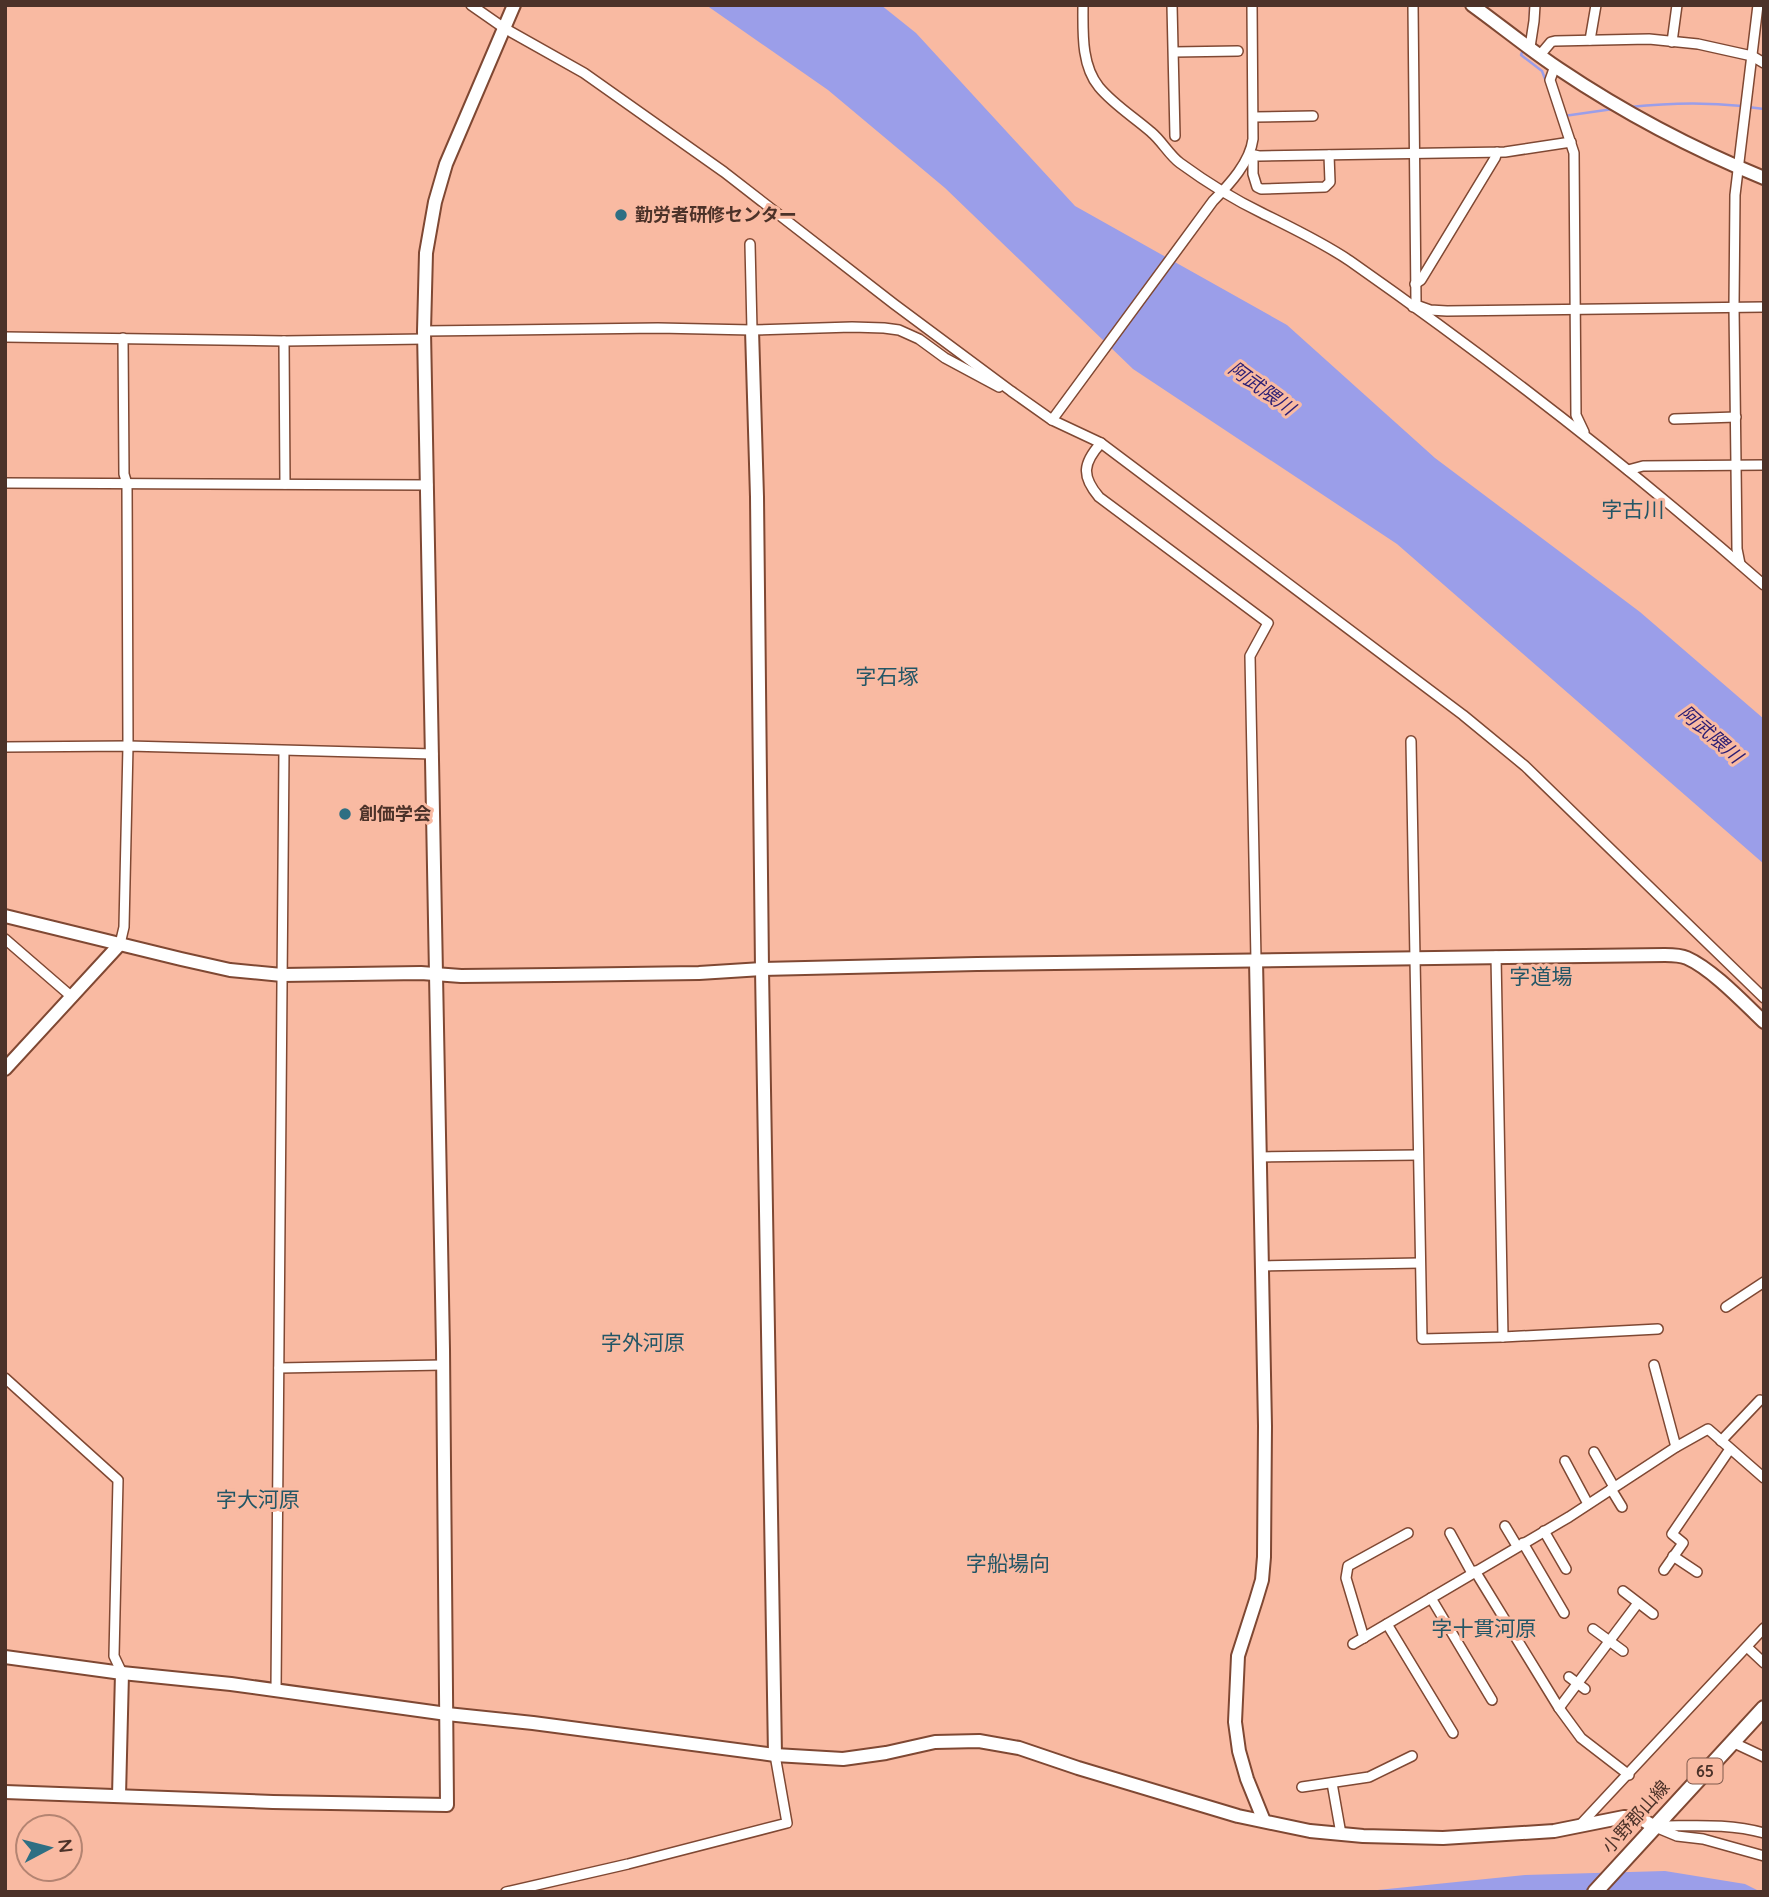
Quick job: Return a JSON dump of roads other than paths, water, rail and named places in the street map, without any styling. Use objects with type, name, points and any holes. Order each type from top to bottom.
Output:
[{"type":"main road","name":"小野郡山線","points":[[1595,1892],[1764,1708]]},
{"type":"street","points":[[471,5],[506,23],[584,73],[713,165],[1011,391],[1101,443],[1463,715],[1525,766],[1764,998]]},
{"type":"street","points":[[5,1792],[273,1802],[447,1805],[443,1365],[425,335],[426,253],[435,202],[446,164],[514,5]]},
{"type":"street","points":[[1083,5],[1086,61],[1092,76],[1099,87],[1153,133],[1180,163],[1222,191],[1316,240],[1414,306],[1584,434],[1764,585]]},
{"type":"street","points":[[1172,5],[1175,136]]},
{"type":"street","points":[[1252,5],[1254,117],[1251,155],[1257,187],[1325,187],[1330,182],[1329,155]]},
{"type":"street","points":[[1413,5],[1414,306]]},
{"type":"street","points":[[1472,5],[1555,66],[1609,100],[1659,128],[1764,178]]},
{"type":"street","points":[[1535,5],[1535,51]]},
{"type":"street","points":[[1590,40],[1596,5]]},
{"type":"street","points":[[1672,41],[1677,5]]},
{"type":"street","points":[[1740,564],[1737,549],[1735,417],[1735,195],[1758,5]]},
{"type":"street","points":[[1535,51],[1551,42],[1648,39],[1698,44],[1752,56],[1764,63]]},
{"type":"street","points":[[1174,52],[1238,51]]},
{"type":"street","points":[[1555,66],[1550,80],[1574,153],[1576,415],[1584,434]]},
{"type":"street","points":[[1254,117],[1313,116]]},
{"type":"street","points":[[1251,155],[1497,152],[1571,142]]},
{"type":"street","points":[[1415,284],[1421,280],[1497,152]]},
{"type":"street","points":[[1055,416],[1213,201],[1251,155]]},
{"type":"street","points":[[506,1892],[787,1823],[775,1755],[757,497],[750,244]]},
{"type":"street","points":[[1414,306],[1447,311],[1764,307]]},
{"type":"street","points":[[5,337],[284,341],[645,328],[752,330],[852,327],[899,330],[984,380],[1011,391]]},
{"type":"street","points":[[5,1069],[120,944],[124,927],[128,746],[127,484],[124,474],[123,338]]},
{"type":"street","points":[[284,341],[285,484]]},
{"type":"street","points":[[1674,419],[1735,417]]},
{"type":"street","points":[[1101,443],[1090,456],[1085,472],[1090,486],[1099,497],[1268,623],[1250,656],[1265,1426],[1264,1557],[1259,1590],[1238,1656],[1235,1722],[1247,1780],[1264,1821]]},
{"type":"street","points":[[1629,470],[1643,466],[1764,465]]},
{"type":"street","points":[[5,484],[428,485]]},
{"type":"street","points":[[1411,741],[1422,1339],[1658,1329]]},
{"type":"street","points":[[5,747],[128,746],[433,754]]},
{"type":"street","points":[[276,1690],[284,751]]},
{"type":"street","points":[[5,916],[230,970],[282,975],[699,973],[762,969],[1256,960],[1684,956],[1716,978],[1764,1022]]},
{"type":"street","points":[[5,939],[72,998]]},
{"type":"street","points":[[1496,956],[1503,1337]]},
{"type":"street","points":[[1260,1157],[1419,1155]]},
{"type":"street","points":[[1261,1266],[1420,1263]]},
{"type":"street","points":[[1726,1307],[1764,1282]]},
{"type":"street","points":[[1654,1364],[1676,1447]]},
{"type":"street","points":[[279,1368],[443,1365]]},
{"type":"street","points":[[5,1378],[118,1480],[114,1656],[122,1673],[119,1796]]},
{"type":"street","points":[[1721,1441],[1760,1400]]},
{"type":"street","points":[[1353,1644],[1544,1531],[1708,1429],[1764,1478]]},
{"type":"street","points":[[1664,1570],[1683,1543],[1672,1534],[1730,1449]]},
{"type":"street","points":[[1594,1452],[1622,1507]]},
{"type":"street","points":[[1565,1461],[1588,1504]]},
{"type":"street","points":[[1506,1526],[1564,1614]]},
{"type":"street","points":[[1544,1531],[1566,1569]]},
{"type":"street","points":[[1364,1638],[1346,1578],[1348,1566],[1408,1533]]},
{"type":"street","points":[[1450,1533],[1559,1708],[1581,1738],[1629,1775]]},
{"type":"street","points":[[1674,1556],[1697,1572]]},
{"type":"street","points":[[1623,1591],[1653,1614]]},
{"type":"street","points":[[1431,1598],[1492,1700]]},
{"type":"street","points":[[1559,1708],[1581,1686],[1638,1603]]},
{"type":"street","points":[[1387,1624],[1453,1733]]},
{"type":"street","points":[[1593,1629],[1623,1651]]},
{"type":"street","points":[[1580,1825],[1764,1629]]},
{"type":"street","points":[[1747,1647],[1764,1663]]},
{"type":"street","points":[[5,1657],[775,1755],[844,1759],[935,1742],[979,1741],[1019,1748],[1238,1816],[1310,1831],[1443,1838],[1553,1832],[1624,1817],[1643,1819],[1650,1830],[1703,1839],[1764,1856]]},
{"type":"street","points":[[1569,1677],[1581,1686]]},
{"type":"street","points":[[1732,1742],[1764,1757]]},
{"type":"street","points":[[1302,1787],[1368,1777],[1412,1756]]},
{"type":"street","points":[[1332,1783],[1341,1834]]},
{"type":"street","points":[[1650,1830],[1705,1825],[1730,1826],[1764,1833]]},
{"type":"water","name":"阿武隈川","points":[[706,5],[881,5],[916,33],[1075,206],[1287,325],[1435,458],[1640,612],[1764,719],[1764,864],[1397,544],[1133,369],[945,188],[828,90]]},
{"type":"water","points":[[1665,1871],[1745,1884],[1761,1892],[1358,1892],[1525,1875]]},
{"type":"waterway","points":[[1530,5],[1530,16]]},
{"type":"waterway","points":[[1523,50],[1521,55],[1542,71],[1547,84]]},
{"type":"waterway","points":[[1552,100],[1558,117]]},
{"type":"waterway","points":[[1630,107],[1686,104],[1742,106]]},
{"type":"waterway","points":[[1748,107],[1764,109]]},
{"type":"waterway","points":[[1564,116],[1613,109]]},
{"type":"place","name":"勤労者研修センター","points":[[621,215]]},
{"type":"place","name":"創価学会","points":[[345,814]]},
{"type":"district","name":"字古川","points":[[1633,510]]},
{"type":"district","name":"字石塚","points":[[887,677]]},
{"type":"district","name":"字道場","points":[[1541,977]]},
{"type":"district","name":"字外河原","points":[[643,1343]]},
{"type":"district","name":"字大河原","points":[[258,1500]]},
{"type":"district","name":"字船場向","points":[[1008,1564]]},
{"type":"district","name":"字十貫河原","points":[[1484,1629]]}]
